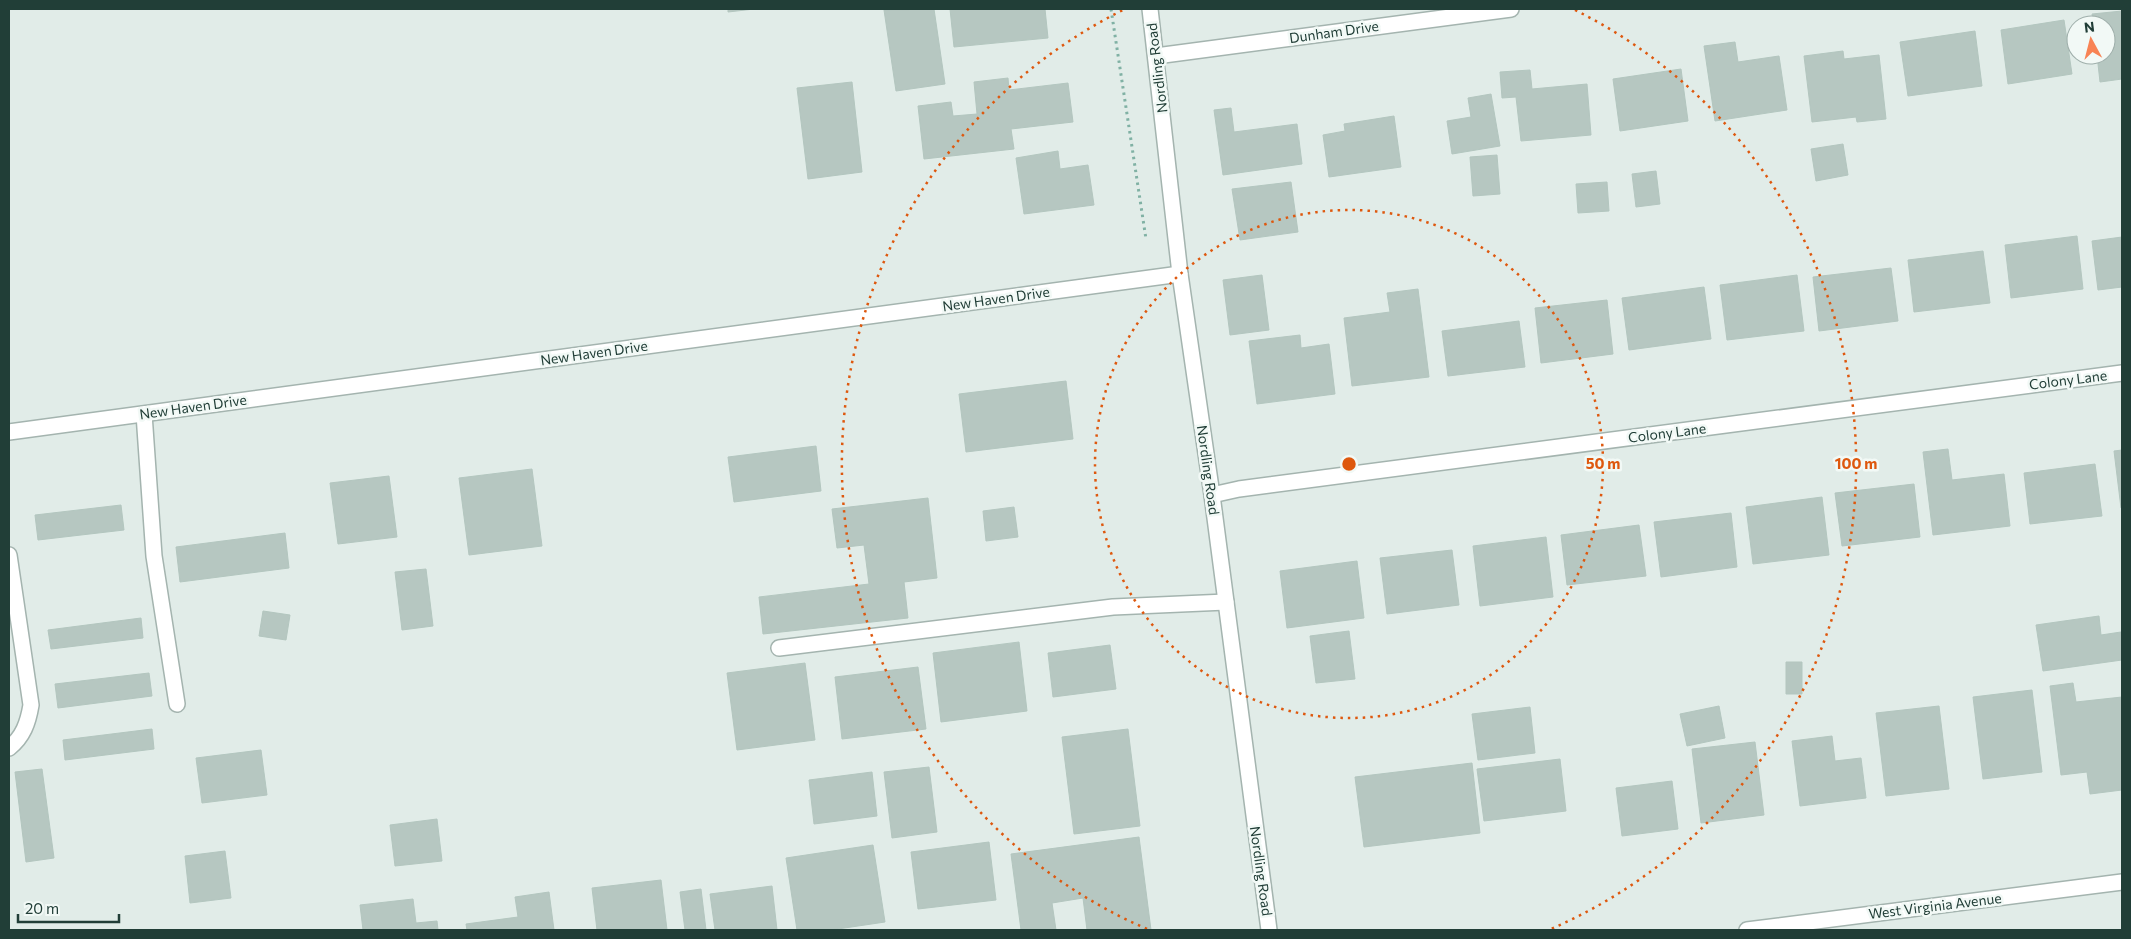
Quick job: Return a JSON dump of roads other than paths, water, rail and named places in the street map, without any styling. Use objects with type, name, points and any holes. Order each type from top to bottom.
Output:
[{"type":"street","name":"Nordling Road","points":[[1150,9],[1180,274],[1212,495],[1269,930]]},
{"type":"street","name":"Dunham Drive","points":[[1156,56],[1511,9]]},
{"type":"street","name":"New Haven Drive","points":[[9,432],[1180,274]]},
{"type":"street","name":"Colony Lane","points":[[1212,495],[1259,486],[2122,373]]},
{"type":"street","points":[[144,414],[154,556],[177,704]]},
{"type":"street","points":[[9,555],[31,706],[22,736],[9,748]]},
{"type":"street","points":[[779,648],[1114,607],[1226,602]]},
{"type":"street","name":"West Virginia Avenue","points":[[1747,930],[2122,882]]}]
